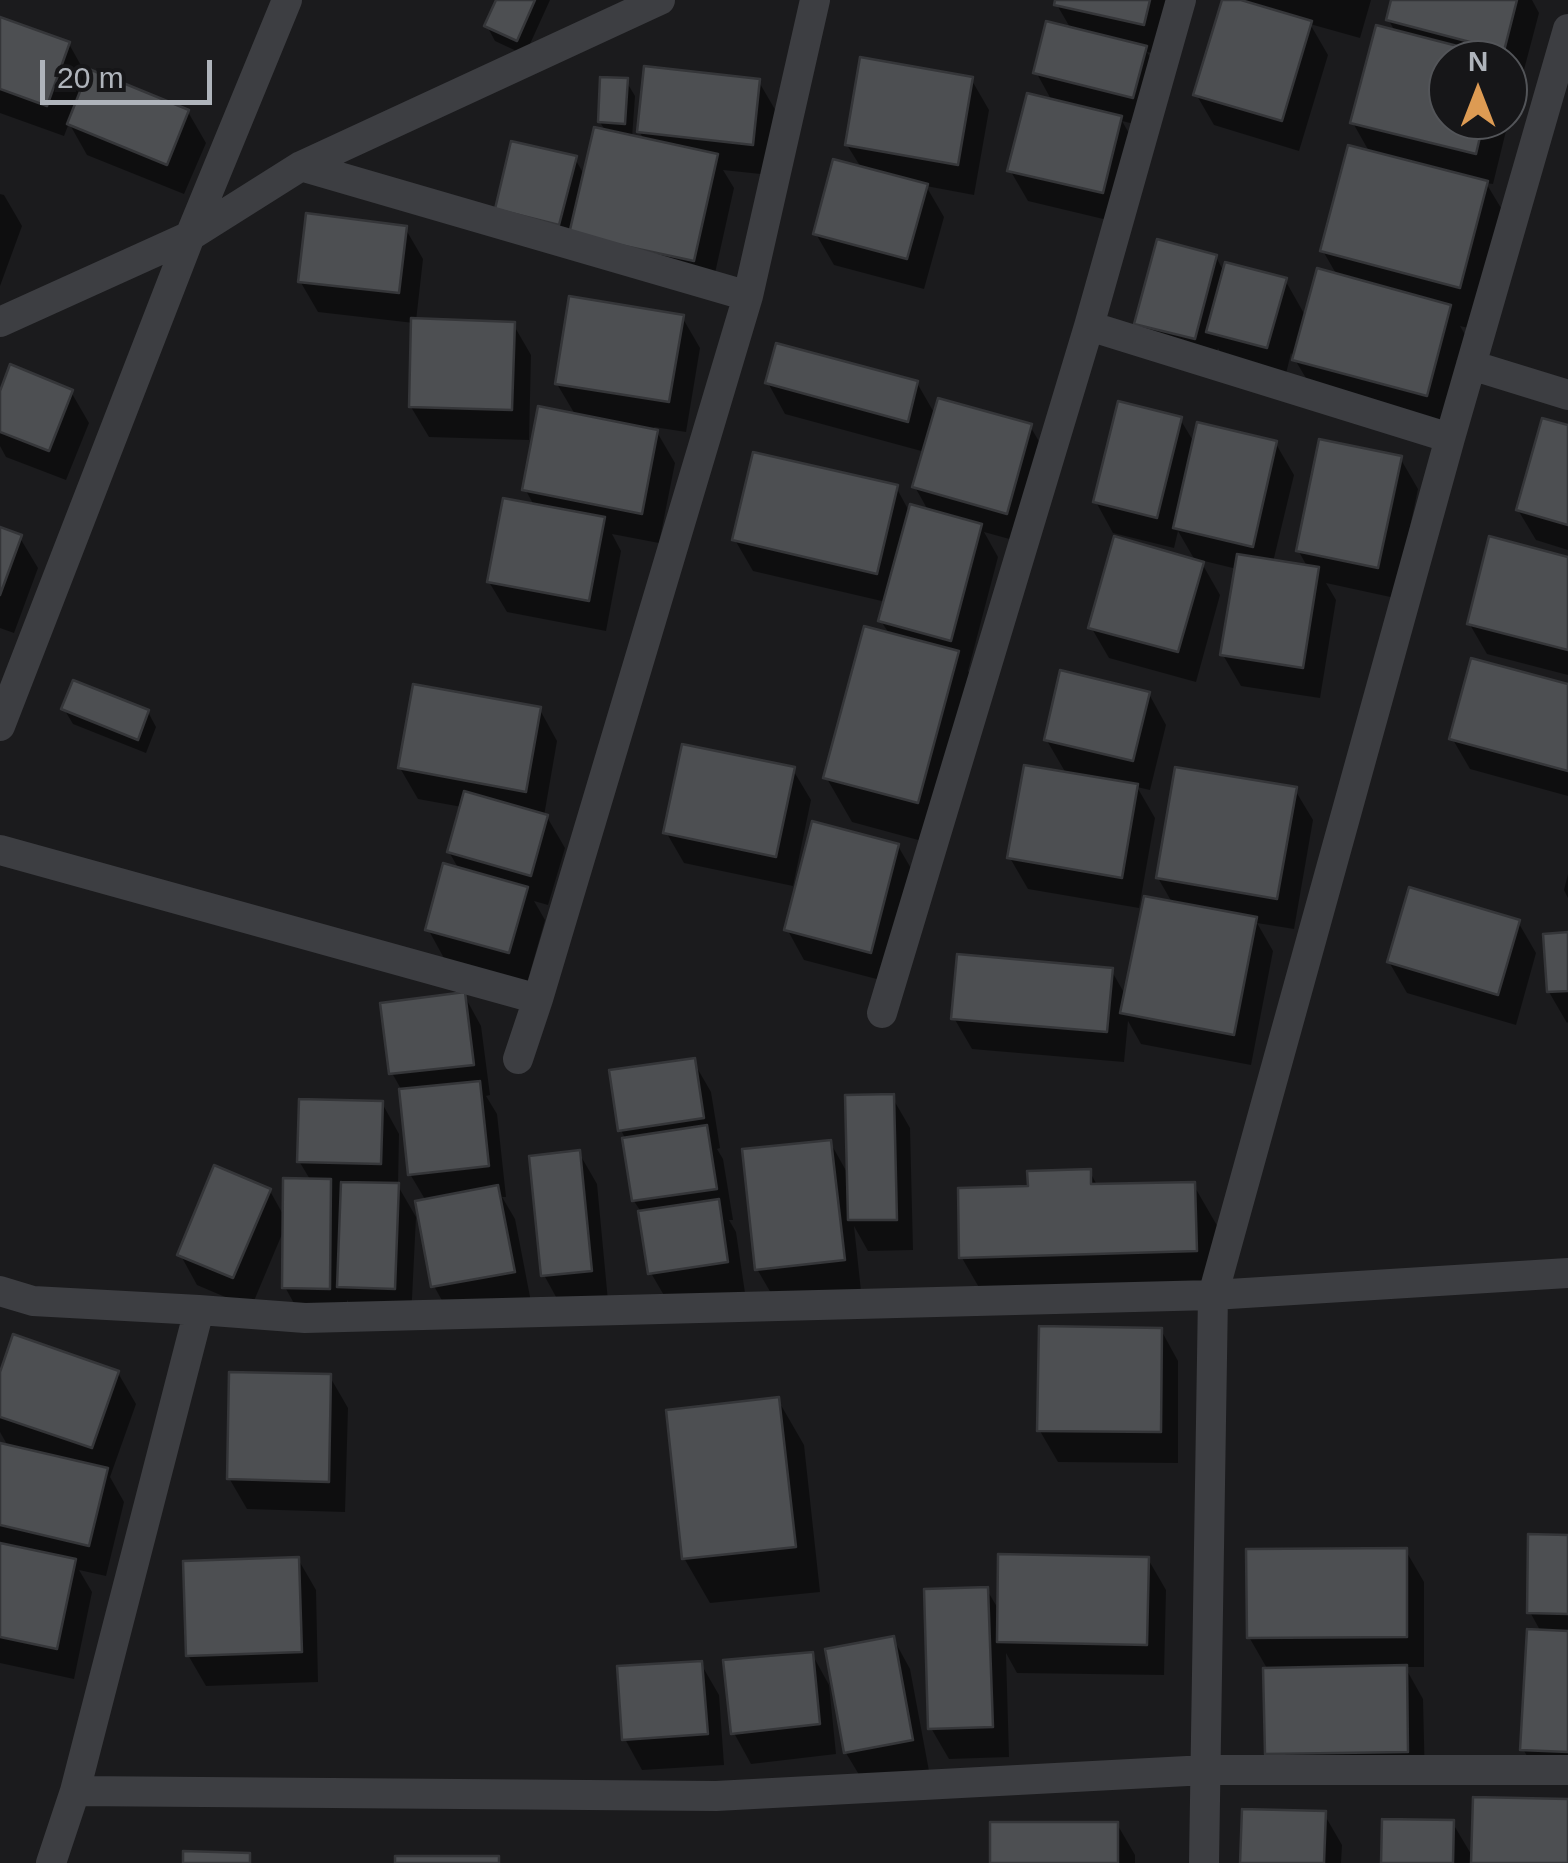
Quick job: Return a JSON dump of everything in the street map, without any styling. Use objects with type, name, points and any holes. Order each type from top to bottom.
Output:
[{"type":"street","points":[[0,726],[190,236],[287,0]]},
{"type":"street","points":[[0,322],[190,236],[301,166],[660,0]]},
{"type":"street","points":[[518,1059],[748,296],[815,0]]},
{"type":"street","points":[[882,1013],[1089,326],[1181,0]]},
{"type":"street","points":[[1204,1863],[1213,1294],[1450,438],[1568,29]]},
{"type":"street","points":[[301,166],[748,296]]},
{"type":"street","points":[[1089,326],[1450,438]]},
{"type":"street","points":[[1471,366],[1568,395]]},
{"type":"street","points":[[0,850],[538,999]]},
{"type":"street","points":[[0,1291],[33,1301],[305,1318],[1213,1294],[1568,1272]]},
{"type":"street","points":[[51,1863],[75,1790],[200,1310]]},
{"type":"street","points":[[75,1790],[716,1796],[1206,1770],[1568,1770]]},
{"type":"building","points":[[496,0],[535,0],[517,41],[484,26]]},
{"type":"building","points":[[1055,0],[1150,0],[1144,25],[1054,5]]},
{"type":"building","points":[[1222,0],[1241,0],[1312,21],[1282,121],[1193,95]]},
{"type":"building","points":[[1391,0],[1517,0],[1507,40],[1462,40],[1386,20]]},
{"type":"building","points":[[0,17],[70,42],[47,106],[0,89]]},
{"type":"building","points":[[1046,21],[1147,46],[1133,98],[1033,73]]},
{"type":"building","points":[[1376,25],[1434,40],[1428,40],[1428,140],[1479,140],[1476,154],[1350,123]]},
{"type":"building","points":[[860,57],[973,77],[958,165],[845,145]]},
{"type":"building","points":[[644,66],[760,79],[753,145],[637,132]]},
{"type":"building","points":[[89,69],[189,110],[167,165],[67,124]]},
{"type":"building","points":[[600,77],[628,78],[625,124],[598,122]]},
{"type":"building","points":[[1027,93],[1122,116],[1103,193],[1007,171]]},
{"type":"building","points":[[594,127],[718,154],[694,261],[569,234]]},
{"type":"building","points":[[511,141],[577,156],[559,225],[495,209]]},
{"type":"building","points":[[1348,145],[1488,181],[1460,288],[1320,251]]},
{"type":"building","points":[[833,159],[928,184],[907,259],[813,234]]},
{"type":"building","points":[[306,213],[407,226],[399,293],[298,282]]},
{"type":"building","points":[[1157,239],[1217,255],[1195,339],[1134,324]]},
{"type":"building","points":[[1225,262],[1287,278],[1267,348],[1206,332]]},
{"type":"building","points":[[1317,268],[1451,305],[1427,396],[1292,360]]},
{"type":"building","points":[[569,296],[684,315],[669,402],[555,384]]},
{"type":"building","points":[[411,318],[515,322],[512,410],[409,407]]},
{"type":"building","points":[[776,343],[918,381],[908,422],[765,383]]},
{"type":"building","points":[[10,364],[73,390],[49,451],[0,432],[0,391]]},
{"type":"building","points":[[938,398],[1032,424],[1007,514],[912,487]]},
{"type":"building","points":[[1118,401],[1182,417],[1157,518],[1093,502]]},
{"type":"building","points":[[538,406],[658,430],[642,514],[522,490]]},
{"type":"building","points":[[1542,418],[1568,425],[1568,525],[1516,510]]},
{"type":"building","points":[[1197,422],[1277,441],[1253,547],[1173,528]]},
{"type":"building","points":[[1319,439],[1402,456],[1378,568],[1296,551]]},
{"type":"building","points":[[753,452],[898,485],[877,574],[732,540]]},
{"type":"building","points":[[503,498],[605,517],[589,601],[487,582]]},
{"type":"building","points":[[910,504],[982,524],[951,641],[878,621]]},
{"type":"building","points":[[0,527],[22,535],[0,595]]},
{"type":"building","points":[[1114,536],[1204,562],[1178,652],[1088,628]]},
{"type":"building","points":[[1489,536],[1568,557],[1568,650],[1467,624]]},
{"type":"building","points":[[1237,554],[1319,567],[1303,668],[1220,655]]},
{"type":"building","points":[[864,626],[959,651],[918,803],[823,778]]},
{"type":"building","points":[[1471,658],[1568,684],[1568,771],[1449,739]]},
{"type":"building","points":[[1060,670],[1150,692],[1133,761],[1044,740]]},
{"type":"building","points":[[73,680],[149,710],[138,740],[61,709]]},
{"type":"building","points":[[413,684],[541,707],[526,792],[398,768]]},
{"type":"building","points":[[682,744],[795,767],[776,857],[663,833]]},
{"type":"building","points":[[1024,765],[1138,784],[1122,878],[1007,858]]},
{"type":"building","points":[[1175,767],[1297,787],[1277,899],[1156,878]]},
{"type":"building","points":[[464,791],[548,815],[531,876],[447,852]]},
{"type":"building","points":[[812,821],[899,844],[871,953],[784,930]]},
{"type":"building","points":[[443,863],[528,887],[509,953],[425,930]]},
{"type":"building","points":[[1409,887],[1520,920],[1498,995],[1387,962]]},
{"type":"building","points":[[1144,896],[1257,917],[1234,1035],[1120,1013]]},
{"type":"building","points":[[1568,932],[1568,991],[1547,992],[1543,934]]},
{"type":"building","points":[[957,954],[1113,968],[1107,1032],[951,1019]]},
{"type":"building","points":[[465,992],[474,1065],[389,1074],[380,1003]]},
{"type":"building","points":[[695,1058],[704,1118],[618,1131],[609,1070]]},
{"type":"building","points":[[480,1081],[489,1166],[408,1175],[399,1089]]},
{"type":"building","points":[[894,1094],[897,1220],[848,1220],[845,1095]]},
{"type":"building","points":[[299,1099],[383,1101],[381,1164],[297,1162]]},
{"type":"building","points":[[707,1125],[717,1189],[632,1201],[622,1138]]},
{"type":"building","points":[[831,1140],[845,1260],[755,1270],[742,1149]]},
{"type":"building","points":[[580,1150],[592,1271],[541,1276],[529,1156]]},
{"type":"building","points":[[214,1165],[271,1189],[233,1278],[177,1255]]},
{"type":"building","points":[[1091,1169],[1091,1184],[1195,1182],[1197,1251],[959,1258],[958,1188],[1028,1186],[1027,1171]]},
{"type":"building","points":[[283,1178],[331,1179],[330,1289],[282,1288]]},
{"type":"building","points":[[341,1182],[399,1183],[395,1289],[337,1287]]},
{"type":"building","points":[[498,1185],[515,1272],[431,1287],[415,1201]]},
{"type":"building","points":[[719,1199],[728,1262],[648,1274],[638,1211]]},
{"type":"building","points":[[1039,1326],[1162,1328],[1161,1432],[1037,1431]]},
{"type":"building","points":[[13,1334],[119,1371],[92,1448],[0,1417],[0,1372]]},
{"type":"building","points":[[229,1372],[331,1374],[329,1482],[227,1479]]},
{"type":"building","points":[[779,1397],[796,1547],[682,1559],[666,1410]]},
{"type":"building","points":[[0,1443],[108,1468],[89,1546],[0,1525]]},
{"type":"building","points":[[1528,1534],[1568,1535],[1568,1614],[1527,1613]]},
{"type":"building","points":[[0,1543],[76,1559],[57,1649],[0,1637]]},
{"type":"building","points":[[1407,1548],[1407,1637],[1247,1638],[1246,1549]]},
{"type":"building","points":[[998,1554],[1149,1557],[1147,1645],[997,1642]]},
{"type":"building","points":[[299,1557],[302,1652],[186,1656],[183,1561]]},
{"type":"building","points":[[988,1587],[993,1727],[928,1729],[924,1589]]},
{"type":"building","points":[[1527,1629],[1568,1631],[1568,1752],[1520,1750]]},
{"type":"building","points":[[894,1636],[913,1740],[844,1753],[825,1649]]},
{"type":"building","points":[[813,1652],[820,1724],[731,1734],[723,1660]]},
{"type":"building","points":[[702,1661],[708,1734],[622,1740],[617,1666]]},
{"type":"building","points":[[1407,1665],[1408,1752],[1265,1754],[1263,1668]]},
{"type":"building","points":[[1473,1797],[1568,1799],[1568,1863],[1471,1863]]},
{"type":"building","points":[[1242,1809],[1326,1811],[1324,1863],[1240,1863]]},
{"type":"building","points":[[1382,1819],[1454,1820],[1453,1863],[1381,1863]]},
{"type":"building","points":[[990,1822],[1118,1822],[1118,1863],[990,1863]]},
{"type":"building","points":[[183,1851],[250,1853],[250,1863],[183,1863]]},
{"type":"building","points":[[395,1856],[499,1856],[499,1863],[395,1863]]}]
